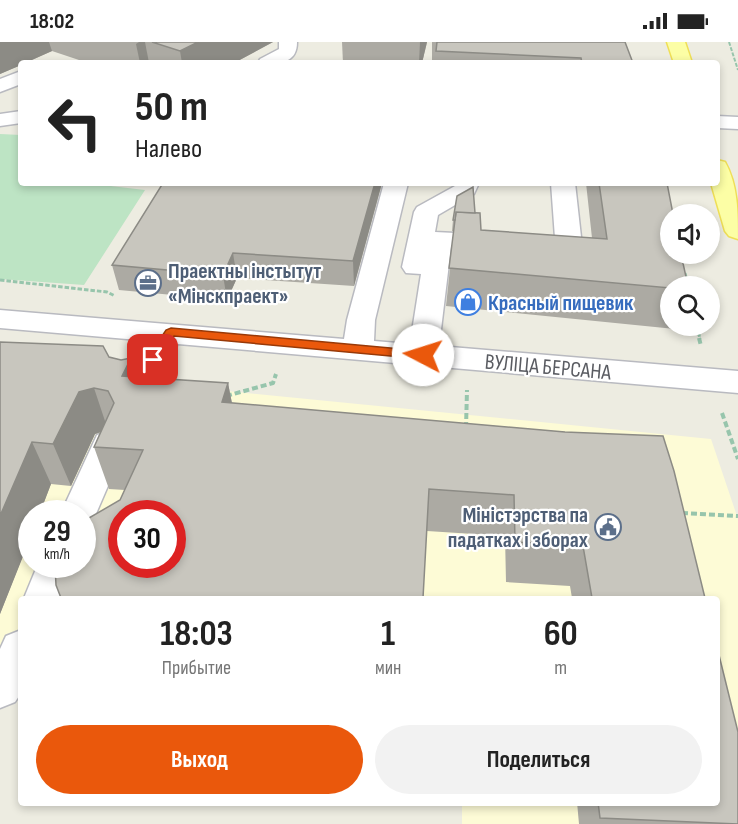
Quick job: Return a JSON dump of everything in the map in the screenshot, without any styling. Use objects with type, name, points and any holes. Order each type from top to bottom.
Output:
[{"type":"main road","points":[[676,42],[682,60]]},
{"type":"main road","points":[[720,176],[738,231]]},
{"type":"street","points":[[273,60],[288,52],[288,42]]},
{"type":"street","points":[[0,87],[18,78]]},
{"type":"street","points":[[0,120],[18,117]]},
{"type":"street","points":[[720,122],[738,123]]},
{"type":"street","points":[[358,350],[361,320],[395,186]]},
{"type":"street","points":[[388,212],[416,186]]},
{"type":"street","points":[[415,354],[416,255],[426,212],[466,189],[466,186]]},
{"type":"street","points":[[415,354],[439,239],[568,246],[563,186]]},
{"type":"street","name":"ВУЛІЦА БЕРСАНА","points":[[0,319],[738,382]]},
{"type":"street","points":[[134,389],[171,332]]},
{"type":"street","points":[[85,500],[109,444]]},
{"type":"street","points":[[44,596],[51,578]]},
{"type":"street","points":[[0,688],[18,656]]},
{"type":"path","points":[[729,42],[738,70]]},
{"type":"path","points":[[683,264],[686,276]]},
{"type":"path","points":[[699,336],[701,346]]},
{"type":"path","points":[[223,397],[273,383],[279,365]]},
{"type":"path","points":[[466,433],[467,380]]},
{"type":"path","points":[[721,410],[738,459]]},
{"type":"path","points":[[679,513],[738,516]]},
{"type":"shaded area","points":[[0,376],[227,391],[711,439],[738,519],[738,824],[462,824],[462,806],[720,806],[720,596],[18,596],[18,653],[0,661]]},
{"type":"green space","points":[[0,134],[18,135],[18,186],[111,186],[145,190],[84,285],[0,279]]},
{"type":"building","points":[[152,42],[198,42],[180,51]]},
{"type":"building","points":[[437,42],[625,42],[632,60],[581,60],[581,58],[436,51]]},
{"type":"building","points":[[161,186],[374,186],[353,261],[233,253],[223,275],[112,265]]},
{"type":"building","points":[[599,186],[668,186],[671,204],[660,204],[660,264],[683,264],[686,276],[660,276],[660,287],[449,268],[456,212],[480,213],[481,230],[607,239]]},
{"type":"building","points":[[473,187],[475,213],[456,212],[455,220],[453,220],[457,196]]},
{"type":"building","points":[[0,342],[103,346],[109,357],[121,360],[131,358],[122,376],[228,383],[222,402],[565,432],[663,436],[674,471],[705,596],[592,596],[583,546],[515,542],[514,495],[429,489],[423,596],[60,596],[56,578],[96,578],[96,514],[108,507],[108,578],[186,578],[186,500],[120,500],[143,450],[94,447],[114,403],[108,391],[94,388],[79,392],[53,444],[32,442],[0,516]]},
{"type":"building","points":[[720,659],[738,732],[738,824],[600,818],[598,806],[720,806]]},
{"type":"place","name":"Праектны інстытут «Мінскпраект»","points":[[148,283]]},
{"type":"place","name":"Красный пищевик","points":[[468,302]]},
{"type":"place","name":"Міністэрства па падатках і зборах","points":[[608,527]]},
{"type":"route","points":[[153,360],[171,332],[423,355]]}]
